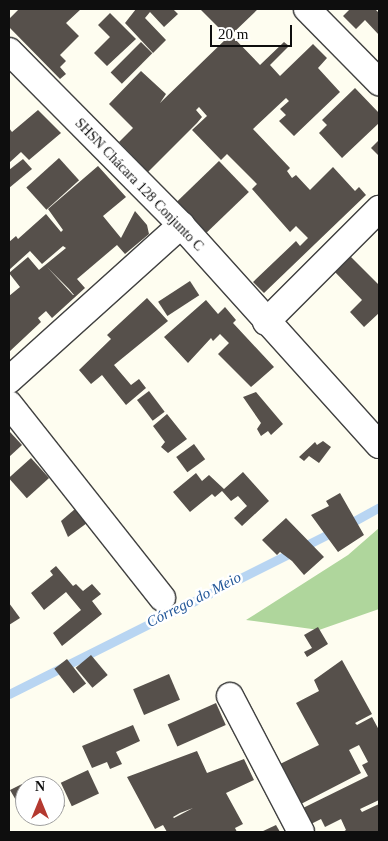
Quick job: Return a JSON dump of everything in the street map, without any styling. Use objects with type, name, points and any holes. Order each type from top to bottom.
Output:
[{"type":"street","points":[[307,9],[379,82]]},
{"type":"street","name":"SHSN Chácara 128 Conjunto C","points":[[9,51],[181,225],[266,322],[379,445]]},
{"type":"street","points":[[266,322],[379,209]]},
{"type":"street","points":[[9,380],[181,225]]},
{"type":"street","points":[[9,404],[162,598]]},
{"type":"street","points":[[230,696],[301,832]]},
{"type":"green space","points":[[379,528],[379,609],[319,630],[246,620],[348,555]]},
{"type":"building","points":[[19,9],[81,9],[66,23],[79,36],[60,55],[66,61],[60,67],[66,74],[60,79],[9,27],[9,19]]},
{"type":"building","points":[[136,9],[173,9],[178,14],[164,27],[150,12],[145,18],[166,40],[153,53],[125,23]]},
{"type":"building","points":[[200,9],[258,9],[231,35],[260,65],[284,42],[289,46],[270,65],[280,76],[313,44],[327,58],[318,68],[340,92],[294,136],[279,121],[286,115],[280,109],[289,101],[286,98],[253,129],[290,168],[287,171],[292,178],[296,175],[310,190],[333,167],[355,191],[359,187],[366,195],[264,293],[253,282],[296,241],[300,246],[308,238],[296,226],[290,232],[252,189],[257,184],[227,154],[221,160],[192,130],[207,116],[199,107],[196,110],[202,117],[148,172],[119,142],[133,128],[109,104],[141,71],[166,94],[160,103],[228,37]]},
{"type":"building","points":[[350,9],[375,9],[379,13],[379,35],[365,20],[356,29],[343,16]]},
{"type":"building","points":[[110,13],[136,39],[107,66],[94,53],[110,37],[98,25]]},
{"type":"building","points":[[141,42],[152,53],[122,84],[111,72]]},
{"type":"building","points":[[355,88],[379,113],[379,123],[342,158],[319,133],[327,125],[322,120]]},
{"type":"building","points":[[38,110],[61,133],[29,160],[21,152],[9,163],[9,128],[12,132]]},
{"type":"building","points":[[379,140],[379,156],[371,148]]},
{"type":"building","points":[[59,158],[79,180],[46,210],[26,187]]},
{"type":"building","points":[[23,159],[32,169],[9,188],[9,170]]},
{"type":"building","points":[[219,161],[249,192],[206,234],[176,203]]},
{"type":"building","points":[[98,166],[126,197],[103,216],[121,238],[135,211],[147,225],[149,234],[125,254],[117,245],[77,279],[85,288],[52,318],[46,311],[38,318],[41,322],[9,352],[9,296],[20,287],[9,273],[28,257],[39,270],[66,248],[63,246],[42,264],[30,251],[9,270],[9,242],[16,236],[18,239],[46,214],[61,232],[63,230],[48,209]],"holes":[[[47,267],[69,289],[74,295]]]},
{"type":"building","points":[[349,255],[379,285],[379,313],[364,327],[350,312],[362,300],[334,271]]},
{"type":"building","points":[[190,281],[199,295],[167,316],[158,302]]},
{"type":"building","points":[[147,298],[168,321],[114,365],[131,385],[139,379],[146,388],[126,405],[102,375],[91,384],[79,370],[111,339],[107,335]]},
{"type":"building","points":[[206,300],[218,314],[225,307],[236,320],[233,323],[274,367],[251,387],[218,354],[229,343],[220,334],[213,341],[211,338],[188,363],[164,337]]},
{"type":"building","points":[[149,391],[165,412],[153,421],[137,400]]},
{"type":"building","points":[[256,392],[283,424],[271,435],[268,431],[261,436],[257,429],[261,423],[243,397]]},
{"type":"building","points":[[167,414],[187,439],[168,453],[161,447],[165,442],[153,426]]},
{"type":"building","points":[[10,432],[22,445],[9,457],[9,434]]},
{"type":"building","points":[[323,441],[331,447],[319,463],[309,456],[304,461],[299,457],[315,442],[317,445]]},
{"type":"building","points":[[194,444],[205,459],[187,472],[176,457]]},
{"type":"building","points":[[31,458],[49,478],[27,498],[9,478]]},
{"type":"building","points":[[243,472],[269,501],[242,526],[234,518],[247,506],[238,496],[231,501],[222,491],[215,497],[212,494],[190,512],[173,492],[196,473],[202,481],[209,475],[224,489]]},
{"type":"building","points":[[340,493],[364,535],[338,552],[311,515],[329,506],[326,501]]},
{"type":"building","points":[[75,509],[87,523],[68,537],[61,521]]},
{"type":"building","points":[[286,518],[324,557],[304,575],[292,561],[280,552],[277,555],[262,540]]},
{"type":"building","points":[[56,566],[73,586],[76,584],[83,591],[92,584],[101,594],[92,601],[102,614],[62,646],[53,633],[81,610],[66,592],[44,610],[31,593],[53,575],[50,571]]},
{"type":"building","points":[[9,603],[20,618],[9,625]]},
{"type":"building","points":[[318,627],[328,644],[307,657],[304,652],[312,648],[304,635]]},
{"type":"building","points":[[91,655],[108,675],[92,688],[76,668]]},
{"type":"building","points":[[67,659],[86,683],[73,693],[54,669]]},
{"type":"building","points":[[342,660],[372,714],[355,723],[357,725],[372,717],[379,730],[379,800],[360,809],[362,812],[379,804],[379,832],[343,832],[346,830],[341,819],[325,827],[321,819],[311,824],[303,808],[368,776],[362,765],[368,762],[359,745],[349,750],[361,773],[299,805],[278,765],[319,745],[296,703],[319,691],[314,680]]},
{"type":"building","points":[[169,674],[180,700],[144,715],[133,689]]},
{"type":"building","points":[[216,703],[226,725],[177,746],[168,725]]},
{"type":"building","points":[[133,725],[140,741],[116,752],[122,764],[110,769],[107,762],[92,768],[82,746]]},
{"type":"building","points":[[197,751],[207,773],[244,759],[254,780],[226,793],[243,824],[235,828],[237,832],[167,832],[163,825],[155,829],[127,777]],"holes":[[[193,808],[174,818],[180,813]]]},
{"type":"building","points":[[88,770],[99,794],[72,806],[65,792],[65,781]]},
{"type":"building","points":[[15,788],[15,799],[10,790]]},
{"type":"building","points":[[276,825],[280,832],[261,832]]},
{"type":"waterway","name":"Córrego do Meio","points":[[347,525],[379,507]]},
{"type":"waterway","name":"Córrego do Meio","points":[[9,694],[335,531]]}]
